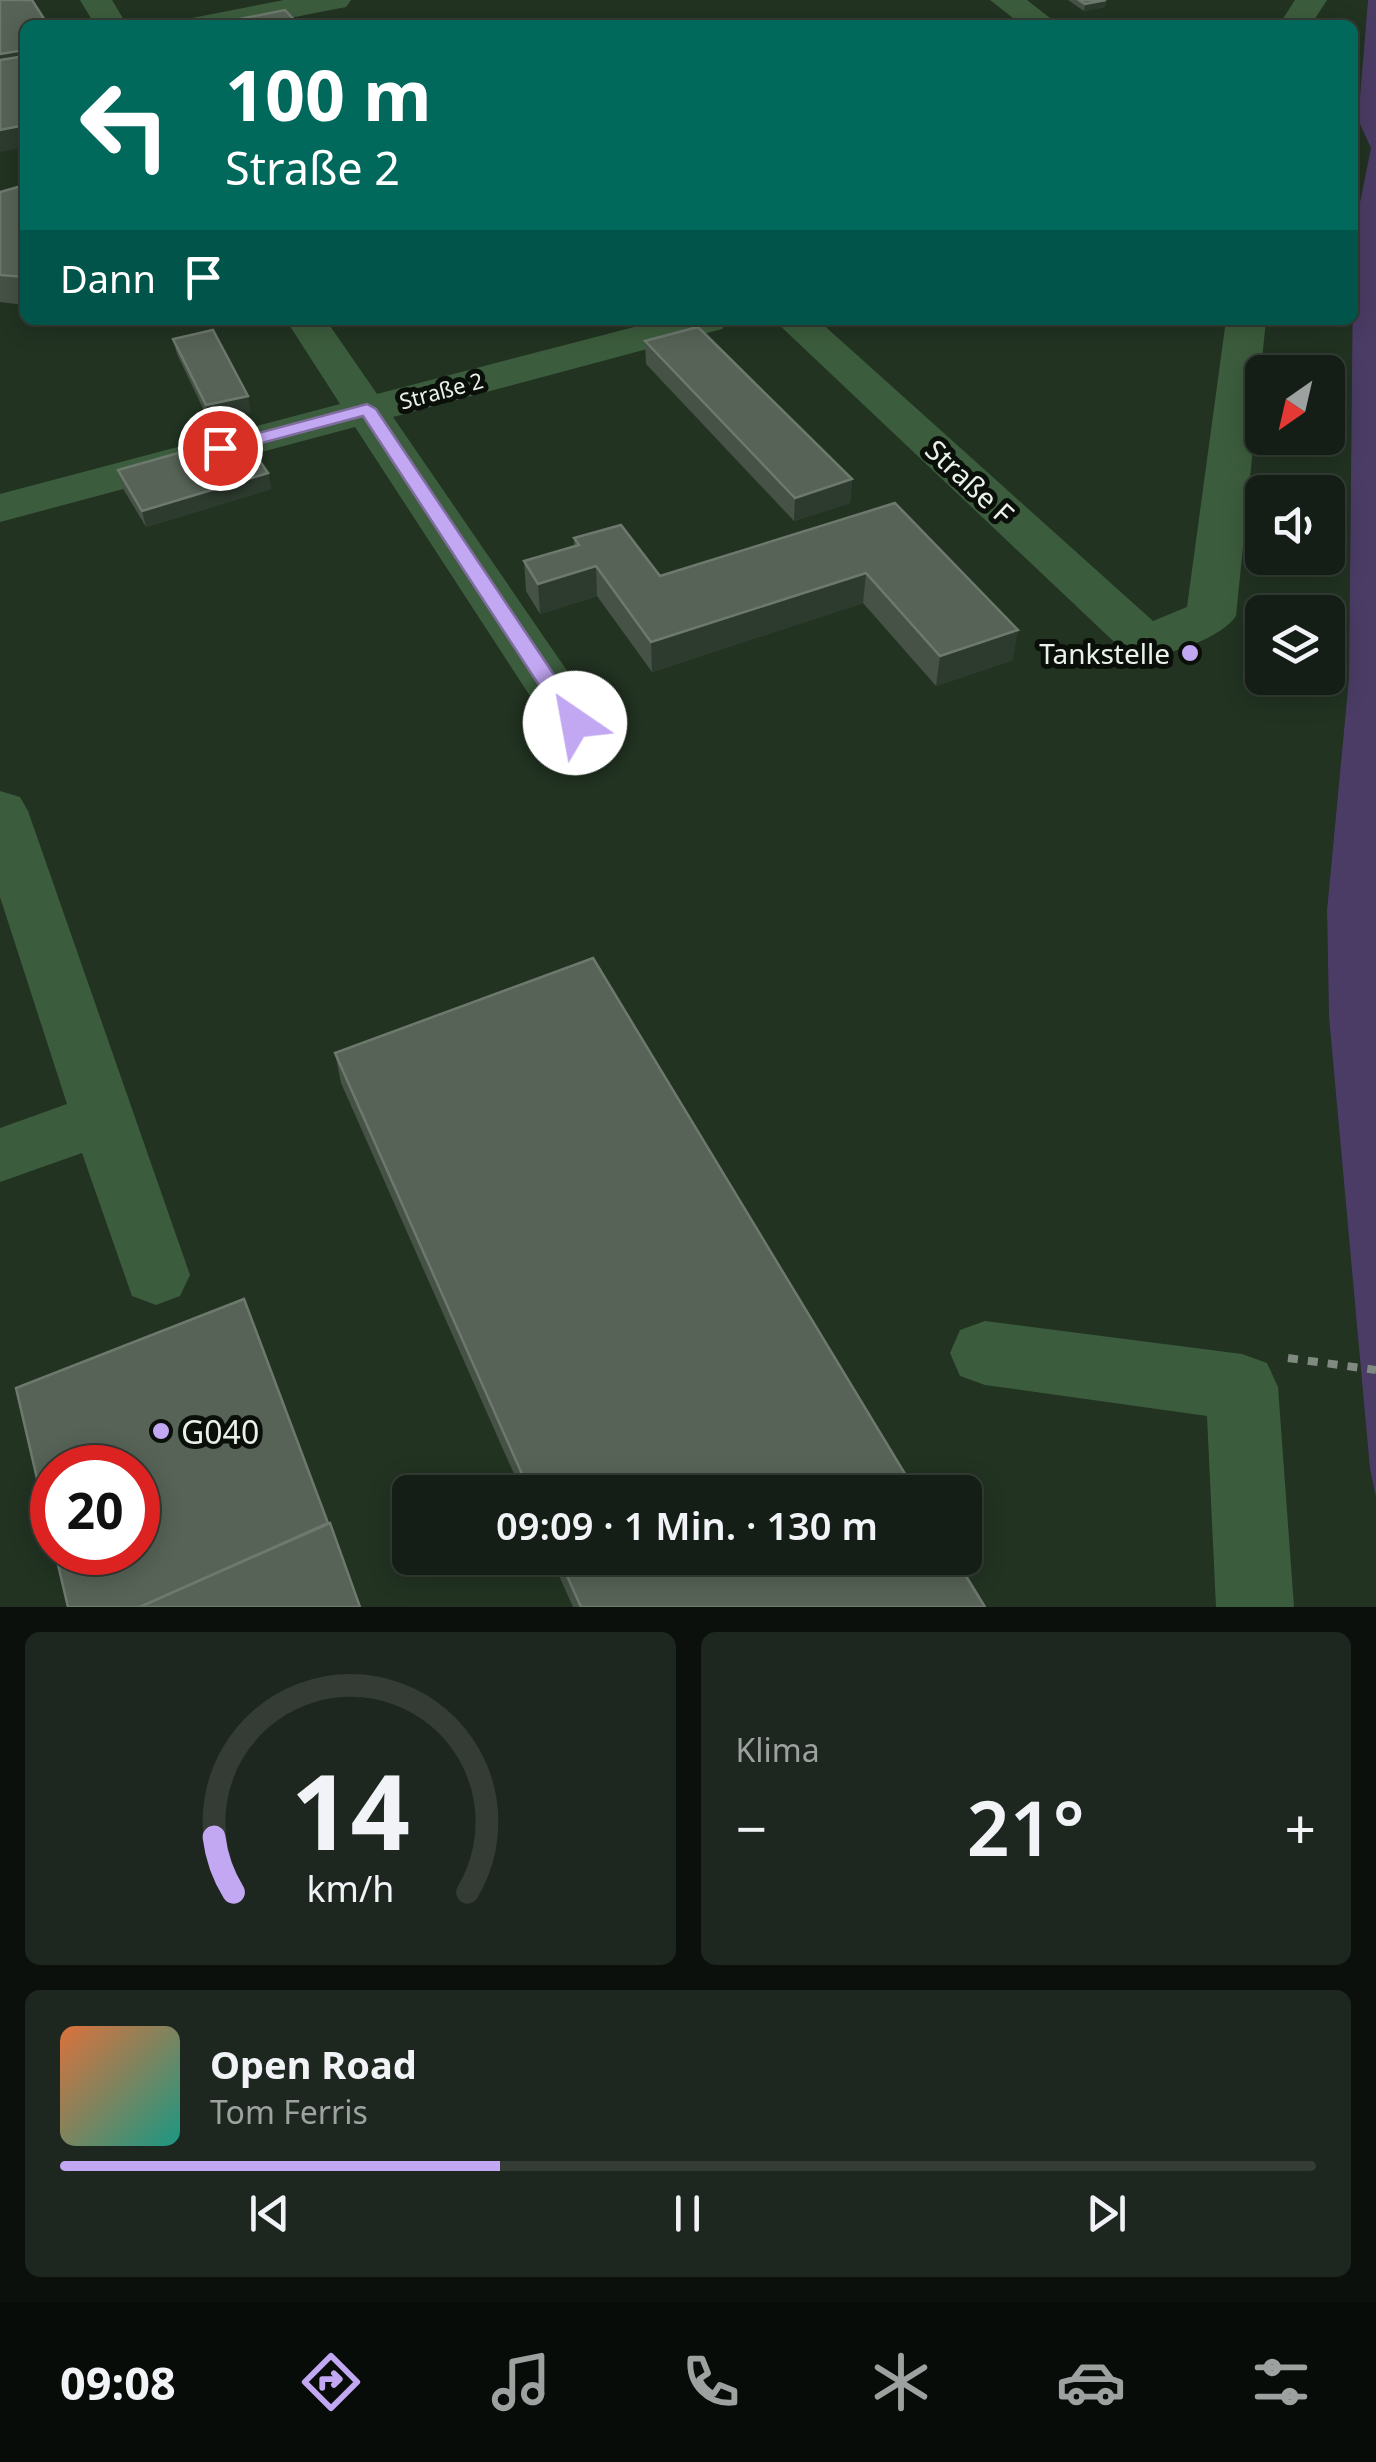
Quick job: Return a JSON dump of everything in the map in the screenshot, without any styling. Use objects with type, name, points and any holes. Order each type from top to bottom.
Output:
[{"type":"street","points":[[230,20],[336,0]]},
{"type":"street","points":[[1006,0],[1036,20]]},
{"type":"street","points":[[309,325],[575,723]]},
{"type":"street","name":"Straße 2","points":[[0,508],[689,325]]},
{"type":"street","name":"Straße F","points":[[799,325],[1146,642],[1211,616],[1245,325]]},
{"type":"street","points":[[0,811],[156,1275]]},
{"type":"street","points":[[0,1155],[104,1118]]},
{"type":"street","points":[[985,1354],[1242,1386],[1255,1607]]},
{"type":"path","points":[[1274,1355],[1376,1370]]},
{"type":"shaded area","points":[[0,0],[1368,0],[1358,120],[1358,20],[20,20],[20,325],[1352,325],[1349,678],[1327,910],[1329,1017],[1370,1469],[1376,1497],[1376,1607],[0,1607]]},
{"type":"shaded area","points":[[1368,0],[1376,0],[1376,1497],[1370,1469],[1329,1017],[1327,910],[1349,678],[1352,325],[1358,325],[1358,221],[1371,148],[1358,120]]},
{"type":"shaded area","points":[[1358,120],[1371,148],[1360,202],[1358,221]]},
{"type":"building","points":[[0,0],[32,0],[45,20],[20,20],[20,51],[0,54]]},
{"type":"building","points":[[285,10],[294,20],[235,20]]},
{"type":"building","points":[[20,57],[20,126],[0,130],[0,60]]},
{"type":"building","points":[[20,186],[20,277],[0,275],[0,192]]},
{"type":"building","points":[[698,327],[852,479],[795,498],[645,341]]},
{"type":"building","points":[[213,330],[248,396],[206,405],[173,339]]},
{"type":"building","points":[[242,435],[268,473],[142,511],[118,470]]},
{"type":"building","points":[[895,503],[1018,630],[940,656],[866,573],[651,642],[596,566],[538,584],[524,561],[579,545],[574,538],[621,525],[660,576]]},
{"type":"building","points":[[593,958],[906,1475],[522,1475],[335,1053]]},
{"type":"building","name":"G040","points":[[244,1299],[328,1523],[140,1607],[68,1607],[60,1575],[160,1575],[160,1445],[30,1445],[30,1448],[16,1388]]},
{"type":"building","points":[[330,1523],[360,1607],[140,1607]]},
{"type":"building","points":[[567,1575],[965,1575],[985,1607],[581,1607]]},
{"type":"place","name":"Tankstelle","points":[[1190,653]]},
{"type":"place","name":"G040","points":[[161,1431]]},
{"type":"route","points":[[220,448],[367,409],[575,723]]}]
